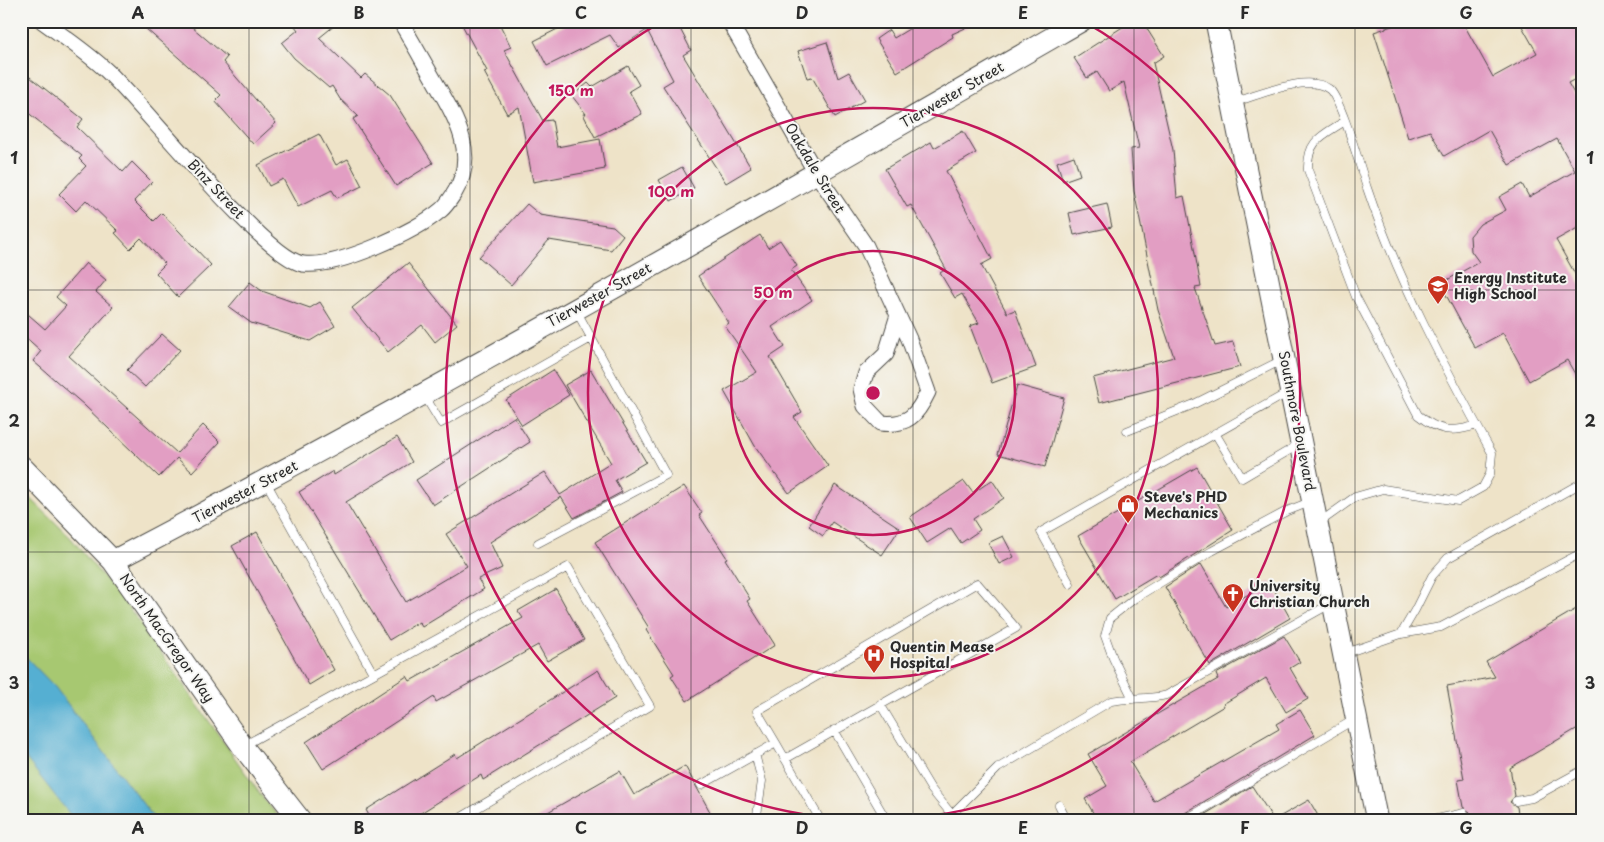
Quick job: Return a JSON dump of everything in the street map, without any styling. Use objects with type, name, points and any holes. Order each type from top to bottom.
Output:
[{"type":"street","name":"Binz Street","points":[[42,21],[108,71],[248,224],[282,253],[302,264],[323,263],[352,256],[422,224],[446,206],[458,187],[465,169],[465,149],[460,130],[452,111],[400,21]]},
{"type":"street","name":"Oakdale Street","points":[[729,21],[816,173],[866,246],[898,315],[928,392],[918,412],[897,424],[881,423],[865,406],[861,389],[866,373],[886,354],[898,315]]},
{"type":"street","name":"Tierwester Street","points":[[113,561],[266,482],[816,173],[1081,21]]},
{"type":"street","name":"Southmore Boulevard","points":[[1216,21],[1377,821]]},
{"type":"street","name":"North MacGregor Way","points":[[21,466],[113,561],[243,747],[300,821]]},
{"type":"lane","points":[[1233,102],[1304,82],[1316,83],[1331,90],[1345,121],[1384,241],[1492,453],[1490,474],[1483,487],[1458,501],[1383,490],[1355,497],[1317,523]]},
{"type":"lane","points":[[1345,121],[1312,143],[1307,156],[1308,170],[1356,297],[1418,415],[1432,426],[1456,432],[1477,425]]},
{"type":"lane","points":[[538,542],[666,475],[575,308]]},
{"type":"lane","points":[[423,393],[441,423],[591,338]]},
{"type":"lane","points":[[1127,432],[1192,405],[1284,359]]},
{"type":"lane","points":[[1070,584],[1041,532],[1291,391]]},
{"type":"lane","points":[[1215,433],[1242,478],[1301,443]]},
{"type":"lane","points":[[266,482],[373,673]]},
{"type":"lane","points":[[1400,634],[1415,610],[1432,576],[1448,558],[1583,482]]},
{"type":"lane","points":[[1133,699],[1112,658],[1105,636],[1110,618],[1135,598],[1176,572],[1287,511],[1313,501]]},
{"type":"lane","points":[[1344,654],[1400,634],[1441,627],[1583,552]]},
{"type":"lane","points":[[243,747],[373,673],[568,567],[650,706],[456,821]]},
{"type":"lane","points":[[785,759],[1016,628],[977,582],[757,711],[821,821]]},
{"type":"lane","points":[[940,821],[954,817],[998,768],[1111,701],[1151,699],[1167,695],[1333,602]]},
{"type":"lane","points":[[880,704],[932,789],[954,817]]},
{"type":"lane","points":[[1183,821],[1356,718]]},
{"type":"lane","points":[[834,730],[887,821]]},
{"type":"lane","points":[[701,785],[776,743]]},
{"type":"lane","points":[[755,754],[762,781],[758,815],[761,821]]},
{"type":"lane","points":[[1516,802],[1532,798],[1583,770]]},
{"type":"lane","points":[[1059,805],[1067,821]]},
{"type":"lane","points":[[1428,821],[1464,813]]},
{"type":"green space","points":[[21,489],[70,537],[136,617],[265,801],[283,821],[21,821]]},
{"type":"water","points":[[21,652],[55,687],[156,821],[75,821],[21,752]]},
{"type":"building","points":[[137,21],[185,21],[227,57],[223,62],[276,123],[253,144],[215,101],[221,95]]},
{"type":"building","points":[[291,21],[340,21],[319,38],[361,78],[365,74],[390,95],[433,163],[396,186],[353,119],[358,116],[340,99],[332,86],[329,88],[294,58],[282,43],[298,30]]},
{"type":"building","points":[[460,21],[498,21],[511,47],[504,50],[543,121],[552,120],[557,147],[600,139],[605,169],[533,182],[519,107],[507,114],[484,72],[487,71]]},
{"type":"building","points":[[573,21],[676,21],[691,50],[683,55],[751,168],[726,183],[663,86],[673,80],[647,30],[619,48],[610,35],[547,66],[534,41]]},
{"type":"building","points":[[922,21],[981,21],[952,34],[953,37],[897,72],[876,39],[889,30],[894,38]]},
{"type":"building","points":[[1132,21],[1142,21],[1164,56],[1153,63],[1173,150],[1177,198],[1184,196],[1192,237],[1201,287],[1195,288],[1215,346],[1233,342],[1240,367],[1099,403],[1093,378],[1174,357],[1158,310],[1134,191],[1131,149],[1139,148],[1124,82],[1109,91],[1097,72],[1087,78],[1074,58]]},
{"type":"building","points":[[1407,21],[1462,21],[1493,77],[1537,53],[1519,21],[1583,21],[1583,75],[1568,83],[1583,109],[1583,225],[1556,240],[1583,288],[1583,388],[1567,360],[1529,381],[1503,333],[1475,348],[1440,284],[1479,262],[1471,251],[1470,236],[1480,224],[1506,210],[1499,197],[1522,184],[1529,197],[1575,171],[1557,139],[1509,165],[1489,130],[1444,156],[1430,131],[1408,138],[1374,32]]},
{"type":"building","points":[[827,42],[838,78],[849,72],[865,100],[835,117],[812,77],[807,78],[798,51]]},
{"type":"building","points":[[628,66],[639,85],[629,91],[642,114],[595,137],[583,114],[586,114],[572,96],[588,83],[592,87]]},
{"type":"building","points":[[21,70],[83,119],[77,127],[123,172],[132,162],[152,182],[134,201],[154,221],[162,213],[211,265],[178,297],[156,273],[165,264],[141,238],[130,249],[115,233],[118,231],[86,200],[76,211],[59,194],[86,166],[79,159],[82,156],[21,107]]},
{"type":"building","points":[[963,131],[976,153],[946,171],[992,259],[981,265],[1007,313],[1015,310],[1036,367],[992,383],[970,326],[979,323],[962,294],[955,298],[940,273],[946,269],[911,205],[907,207],[885,169],[931,142],[934,148]]},
{"type":"building","points":[[319,134],[336,165],[348,159],[362,186],[337,198],[332,190],[298,207],[283,179],[269,186],[258,165]]},
{"type":"building","points":[[1074,156],[1080,175],[1063,181],[1057,162]]},
{"type":"building","points":[[682,167],[694,188],[671,201],[659,180]]},
{"type":"building","points":[[527,204],[540,215],[613,226],[623,235],[611,250],[549,240],[511,285],[479,257]]},
{"type":"building","points":[[1107,204],[1112,227],[1074,235],[1069,213]]},
{"type":"building","points":[[760,235],[768,248],[780,240],[797,266],[791,270],[812,300],[772,327],[785,347],[770,357],[802,412],[794,417],[828,466],[789,493],[755,446],[724,391],[757,372],[725,326],[729,323],[698,276]]},
{"type":"building","points":[[86,263],[106,280],[96,292],[113,307],[69,356],[177,453],[203,425],[220,442],[192,472],[177,458],[159,477],[84,405],[33,361],[41,351],[21,333],[21,308],[45,329],[66,306],[56,297]]},
{"type":"building","points":[[408,263],[457,324],[435,342],[422,325],[388,352],[352,308]]},
{"type":"building","points":[[250,282],[262,291],[310,308],[320,302],[335,326],[310,341],[251,323],[229,307]]},
{"type":"building","points":[[162,334],[180,350],[145,387],[127,370]]},
{"type":"building","points":[[553,370],[569,395],[522,425],[506,400]]},
{"type":"building","points":[[591,370],[646,462],[615,480],[622,492],[574,518],[561,497],[490,542],[502,568],[478,579],[484,589],[422,627],[419,622],[389,640],[299,492],[333,471],[334,475],[397,437],[412,462],[346,502],[406,602],[467,566],[446,534],[545,472],[560,495],[611,463],[565,385]]},
{"type":"building","points":[[1017,385],[1064,398],[1045,467],[998,454]]},
{"type":"building","points":[[514,417],[530,442],[433,505],[416,480]]},
{"type":"building","points":[[1197,467],[1233,530],[1159,577],[1157,574],[1115,599],[1078,536]]},
{"type":"building","points":[[992,480],[1004,498],[973,519],[980,530],[961,543],[951,528],[927,543],[910,517],[964,481],[973,493]]},
{"type":"building","points":[[835,485],[900,528],[882,555],[832,522],[823,536],[809,526]]},
{"type":"building","points":[[684,486],[702,513],[699,515],[727,558],[725,559],[750,599],[747,601],[775,645],[687,701],[671,676],[674,674],[646,630],[649,628],[595,542]]},
{"type":"building","points":[[257,532],[334,670],[309,685],[232,546]]},
{"type":"building","points":[[1003,536],[1014,557],[999,564],[988,543]]},
{"type":"building","name":"University Christian Church","points":[[1201,564],[1226,607],[1270,582],[1290,618],[1210,665],[1165,587]]},
{"type":"building","points":[[556,589],[584,640],[547,661],[538,645],[436,702],[434,697],[323,769],[306,742],[407,676],[410,681],[523,618],[518,611]]},
{"type":"building","points":[[1583,605],[1583,725],[1510,768],[1515,796],[1510,802],[1517,807],[1519,821],[1466,821],[1470,812],[1463,807],[1458,780],[1464,779],[1447,686],[1495,677],[1486,662]]},
{"type":"building","points":[[1284,636],[1300,662],[1290,668],[1308,699],[1286,712],[1266,678],[1223,704],[1224,706],[1130,762],[1154,801],[1279,729],[1276,724],[1300,710],[1315,735],[1180,816],[1177,821],[1098,821],[1085,799],[1107,786],[1088,754],[1218,679],[1216,674]]},
{"type":"building","points":[[598,670],[615,698],[483,780],[481,775],[408,821],[372,821],[366,810],[455,754],[457,758]]},
{"type":"building","points":[[685,766],[715,821],[532,821],[620,771],[634,795]]},
{"type":"building","points":[[1252,786],[1274,820],[1309,800],[1321,821],[1194,821]]},
{"type":"place","name":"Energy Institute High School","points":[[1438,305]]},
{"type":"place","name":"Steve's PHD Mechanics","points":[[1128,524]]},
{"type":"place","name":"University Christian Church","points":[[1233,613]]},
{"type":"place","name":"Quentin Mease Hospital","points":[[874,674]]}]
